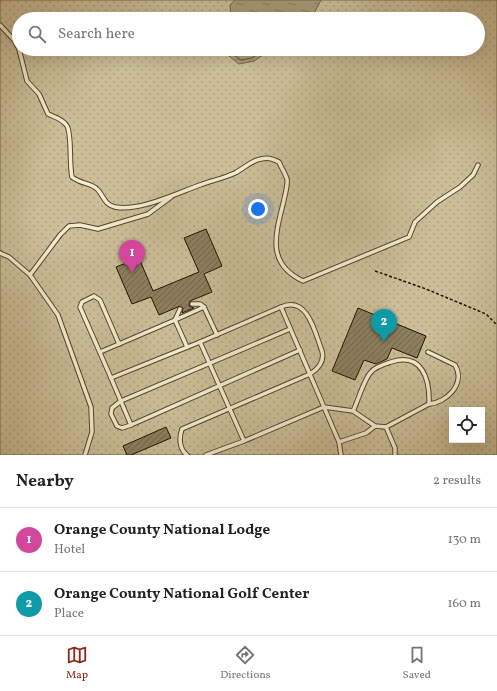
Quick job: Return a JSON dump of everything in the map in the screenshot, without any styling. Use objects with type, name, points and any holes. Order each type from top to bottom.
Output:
[{"type":"lane","points":[[0,25],[12,38]]},
{"type":"lane","points":[[21,56],[27,81],[39,94],[48,114],[58,118],[67,125],[69,132],[69,156],[72,177],[79,183],[91,184],[99,190],[104,201],[114,207],[140,205],[173,195],[234,174],[259,159],[267,158],[279,162],[287,179],[275,239],[278,259],[291,275],[303,281],[409,237],[415,222],[437,202],[460,187],[473,175],[478,165]]},
{"type":"lane","points":[[30,275],[60,235],[69,226],[80,225],[98,229],[148,214],[173,195]]},
{"type":"lane","points":[[0,253],[9,257],[30,275],[58,315],[91,407],[92,432],[85,455]]},
{"type":"lane","points":[[119,344],[100,300],[96,296],[82,302],[80,307],[131,425]]},
{"type":"lane","points":[[192,304],[200,304],[204,307],[217,335]]},
{"type":"lane","points":[[111,378],[217,335],[287,304],[298,305],[308,316],[324,356],[319,366],[310,374],[182,429],[179,437],[184,453],[187,455]]},
{"type":"lane","points":[[100,352],[204,307]]},
{"type":"lane","points":[[281,307],[339,442],[341,455]]},
{"type":"lane","points":[[180,309],[175,320],[187,347]]},
{"type":"lane","points":[[290,329],[121,401],[112,408],[113,420],[119,428],[131,425],[300,350]]},
{"type":"lane","points":[[200,342],[244,441]]},
{"type":"lane","points":[[206,455],[244,441],[324,406],[354,411],[375,426],[386,427],[428,404],[440,403],[448,397],[456,386],[458,374],[455,365],[428,352]]},
{"type":"lane","points":[[354,411],[372,371],[400,359],[418,365],[426,375],[430,390],[428,404]]},
{"type":"lane","points":[[339,442],[366,433],[375,426]]},
{"type":"lane","points":[[386,427],[395,448],[395,455]]},
{"type":"path","points":[[375,271],[426,288],[486,314],[497,325]]},
{"type":"shaded area","points":[[0,0],[497,0],[497,455],[0,455]]},
{"type":"water","points":[[235,0],[321,0],[315,12],[230,12],[230,5]]},
{"type":"water","points":[[229,56],[262,56],[254,61],[239,64]]},
{"type":"building","points":[[206,229],[222,266],[204,274],[212,292],[190,301],[189,306],[194,308],[182,313],[183,308],[180,306],[159,315],[151,297],[132,304],[116,267],[139,258],[153,291],[199,272],[184,238]]},
{"type":"building","points":[[358,308],[426,336],[417,358],[392,348],[387,359],[376,364],[364,360],[355,380],[332,371]]},
{"type":"building","points":[[166,427],[171,438],[131,455],[127,455],[123,446]]},
{"type":"place","name":"Orange County National Lodge","points":[[132,273]]},
{"type":"place","name":"Orange County National Golf Center","points":[[384,342]]}]
